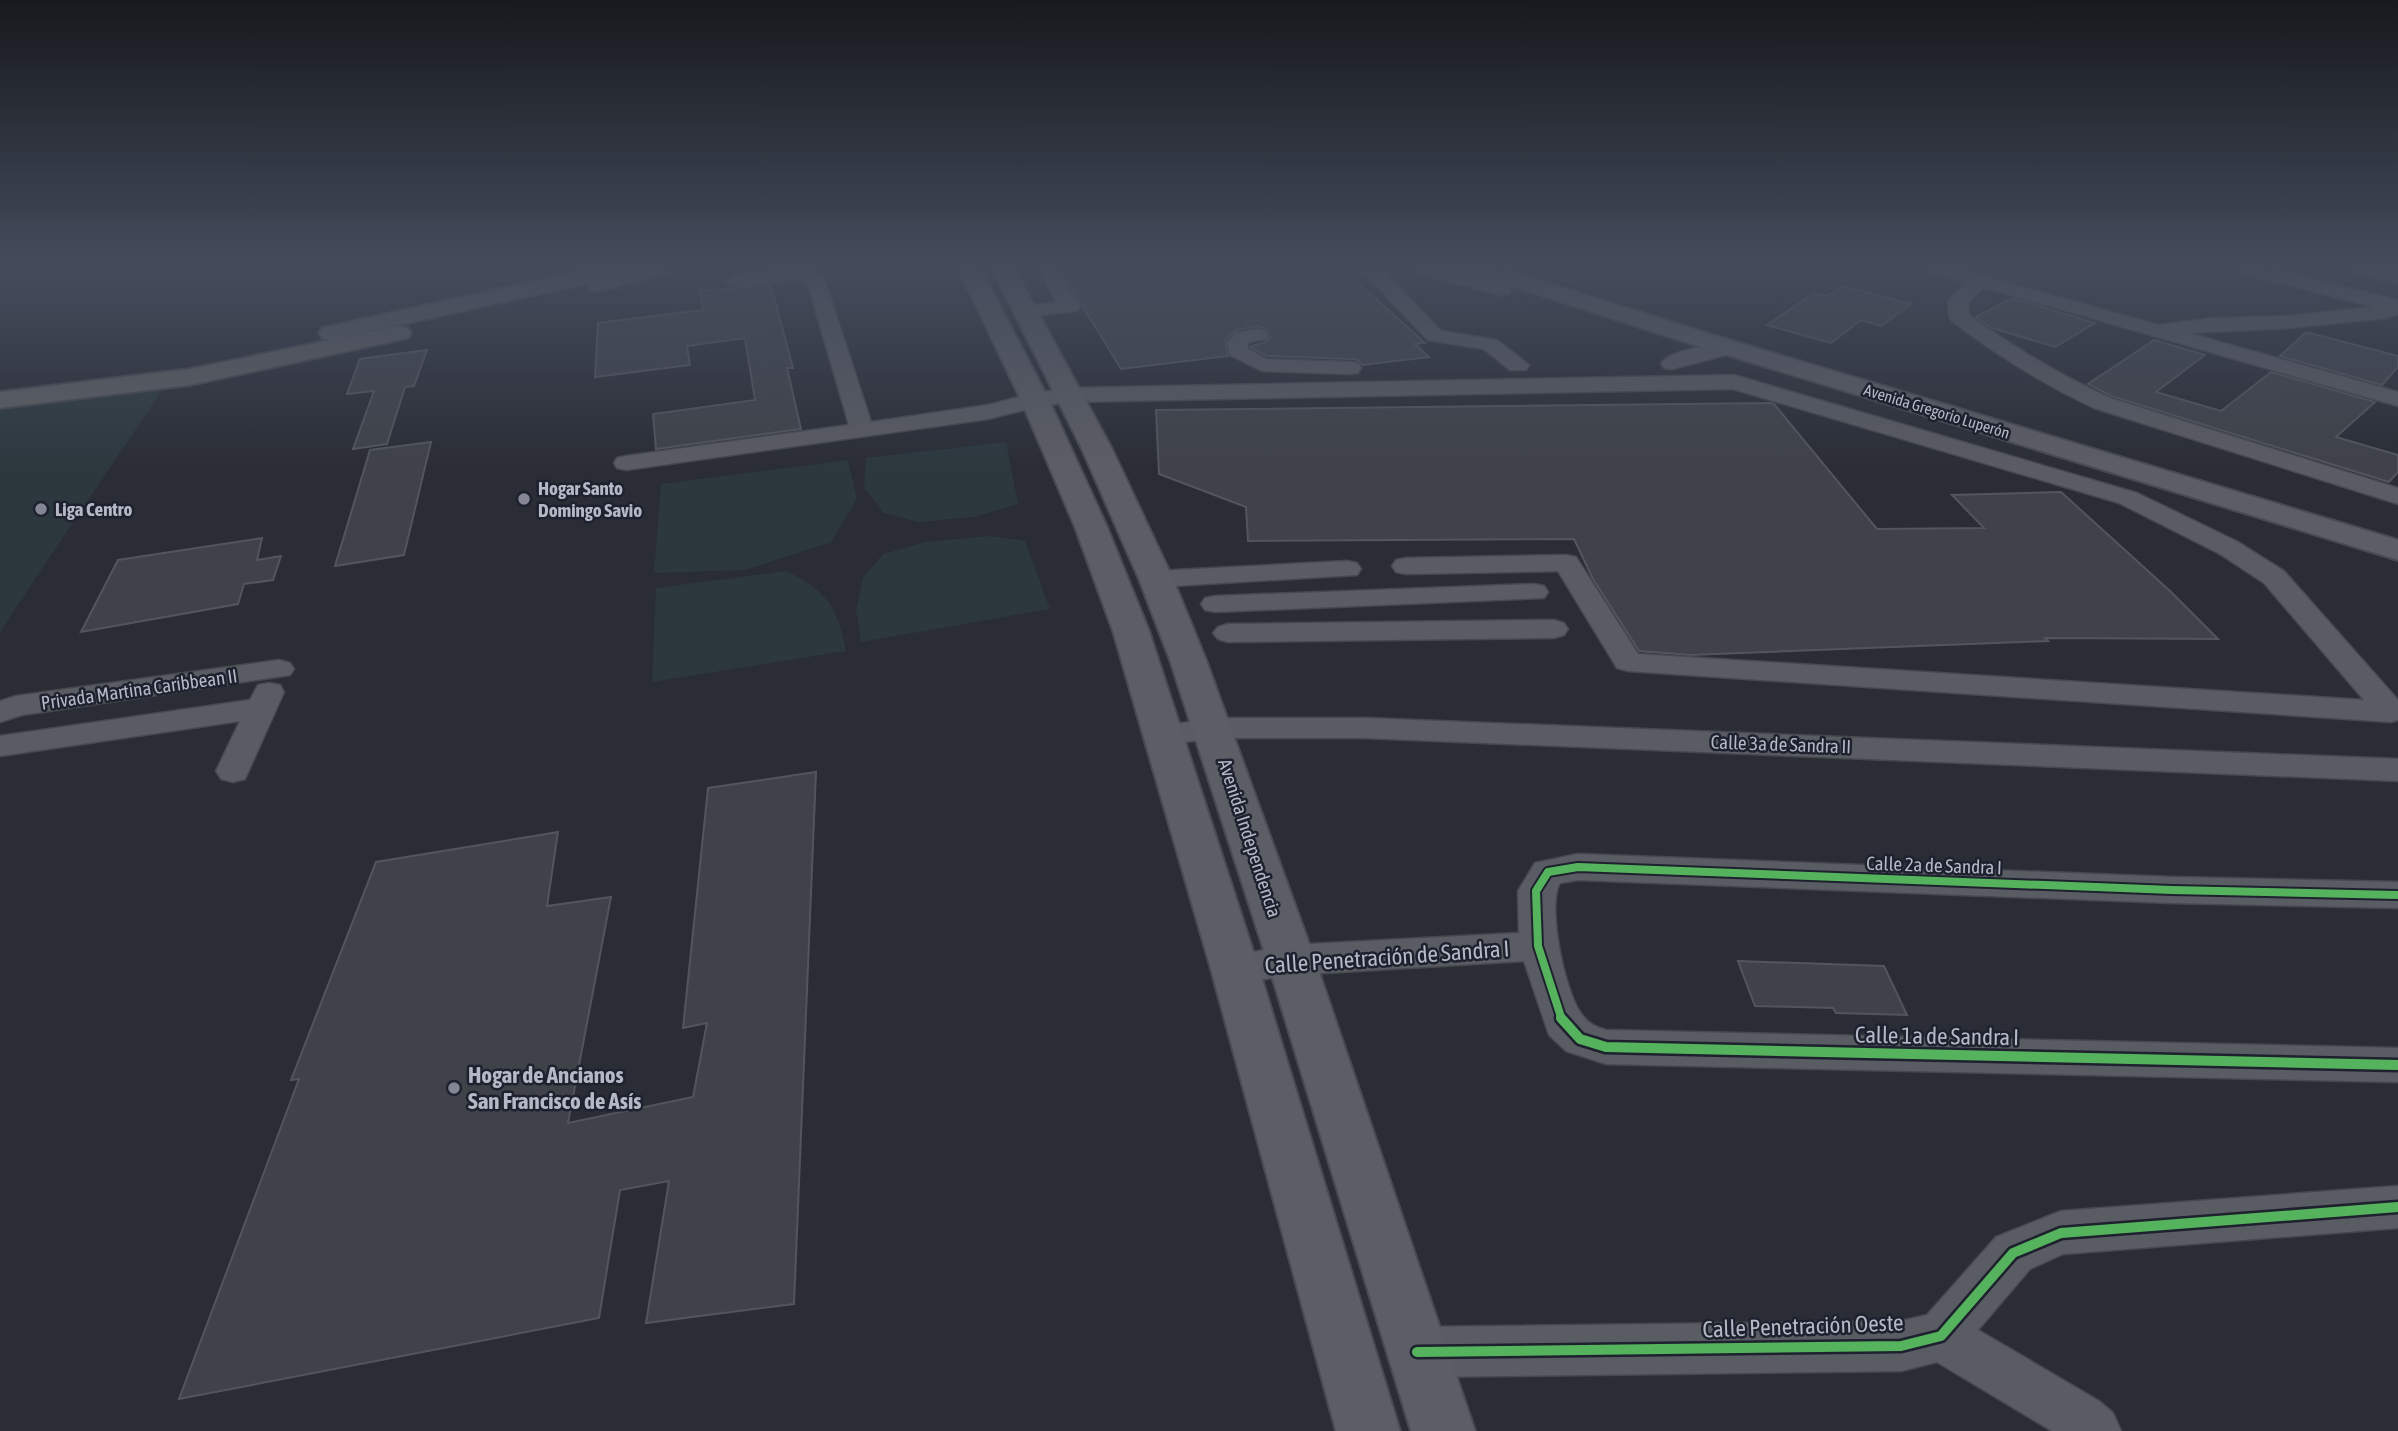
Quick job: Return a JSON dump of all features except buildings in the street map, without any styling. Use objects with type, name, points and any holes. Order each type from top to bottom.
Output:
[{"type":"highway","points":[[0,376],[143,362],[319,335]]},
{"type":"highway","points":[[0,393],[249,352],[323,335]]},
{"type":"highway","points":[[0,383],[46,384],[223,366],[390,335]]},
{"type":"highway","points":[[0,400],[190,377],[391,335]]},
{"type":"main road","name":"Avenida Independencia","points":[[1012,335],[1052,397],[1156,579],[1213,728],[1443,1431]]},
{"type":"main road","name":"Avenida Independencia","points":[[1034,335],[1091,527],[1130,631],[1164,735],[1235,969],[1368,1431]]},
{"type":"main road","points":[[1681,335],[1707,341]]},
{"type":"main road","name":"Avenida Gregorio Luperón","points":[[1687,335],[2398,550]]},
{"type":"main road","name":"Avenida Gregorio Luperón","points":[[1751,335],[2398,527]]},
{"type":"street","points":[[833,335],[862,429]]},
{"type":"street","points":[[1258,335],[1243,337],[1237,342],[1237,351],[1262,365],[1314,369],[1368,368]]},
{"type":"street","points":[[1434,335],[1490,344],[1518,365]]},
{"type":"street","points":[[1982,335],[2062,385],[2102,403],[2398,496]]},
{"type":"street","points":[[2170,335],[2398,399]]},
{"type":"street","points":[[1672,363],[1694,355],[1731,348]]},
{"type":"street","points":[[1491,366],[1773,361]]},
{"type":"street","points":[[626,463],[988,412],[1052,397],[1734,382],[2128,498],[2229,548],[2274,577],[2391,712],[1628,662],[1566,563],[1406,566]]},
{"type":"street","points":[[1156,579],[1347,569]]},
{"type":"street","points":[[1313,570],[1336,630]]},
{"type":"street","points":[[1215,604],[1534,592]]},
{"type":"street","points":[[1228,633],[1554,629]]},
{"type":"street","name":"Privada Martina Caribbean II","points":[[0,712],[16,706],[282,661],[233,771]]},
{"type":"street","name":"Privada Martina Caribbean II","points":[[0,746],[261,708]]},
{"type":"street","name":"Calle 3a de Sandra II","points":[[1164,735],[1213,728],[1365,728],[2398,771]]},
{"type":"street","name":"Calle 2a de Sandra I","points":[[1538,946],[1536,891],[1548,872],[1578,867],[2172,890],[2398,895]]},
{"type":"street","name":"Calle Penetración de Sandra I","points":[[1235,969],[1291,960],[1538,946]]},
{"type":"street","name":"Calle 1a de Sandra I","points":[[1538,946],[1563,1023],[1580,1040],[1606,1047],[2398,1065]]},
{"type":"street","points":[[2095,1431],[2081,1419],[1941,1336],[2012,1253],[2061,1233],[2398,1207]]},
{"type":"street","name":"Calle Penetración Oeste","points":[[1418,1352],[1901,1346],[1941,1336]]},
{"type":"shaded area","name":"Liga Centro","points":[[164,387],[13,612],[0,633],[0,407]]},
{"type":"shaded area","points":[[1006,442],[1018,504],[975,517],[919,522],[884,513],[864,488],[866,458]]},
{"type":"shaded area","points":[[848,460],[857,499],[831,542],[745,570],[654,573],[661,484]]},
{"type":"shaded area","points":[[990,536],[1025,541],[1050,609],[861,642],[856,610],[863,578],[883,554],[926,542]]},
{"type":"shaded area","points":[[786,571],[812,586],[828,602],[839,622],[846,651],[652,682],[656,588]]},
{"type":"cycle path","points":[[2398,895],[2172,890],[1578,867],[1548,872],[1536,891],[1538,946],[1563,1023],[1580,1039],[1606,1047],[2398,1065]]},
{"type":"cycle path","points":[[1417,1352],[1901,1346],[1941,1336],[2013,1253],[2061,1233],[2398,1207]]},
{"type":"place","name":"Hogar Santo Domingo Savio","points":[[524,499]]},
{"type":"place","name":"Liga Centro","points":[[41,509]]},
{"type":"place","name":"Hogar de Ancianos San Francisco de Asís","points":[[454,1088]]}]
